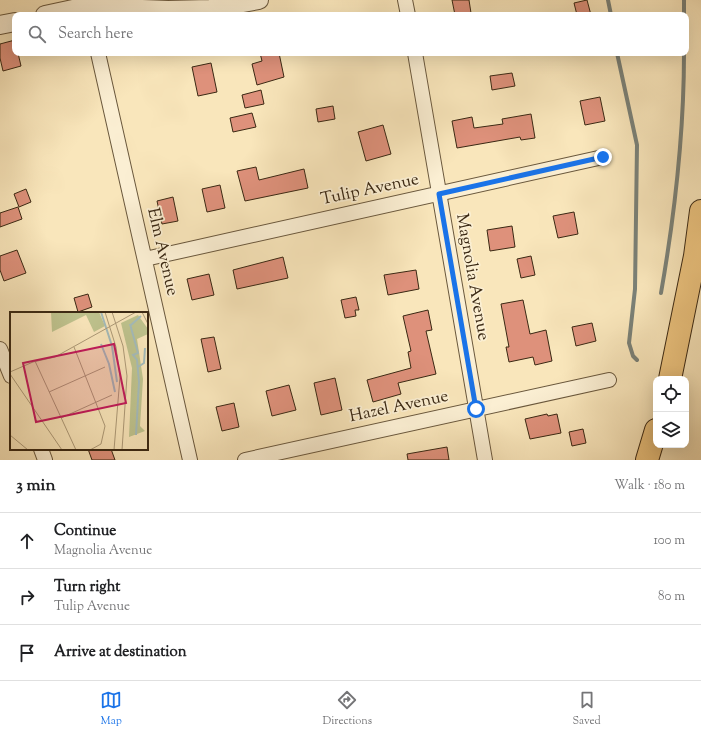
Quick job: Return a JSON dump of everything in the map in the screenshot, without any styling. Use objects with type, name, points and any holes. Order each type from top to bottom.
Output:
[{"type":"highway","points":[[671,376],[695,256],[701,211]]},
{"type":"highway","points":[[647,460],[653,440]]},
{"type":"street","points":[[59,12],[73,9],[91,11],[210,8],[259,0]]},
{"type":"street","points":[[406,0],[408,12]]},
{"type":"street","points":[[0,25],[12,23]]},
{"type":"street","name":"Elm Avenue","points":[[99,56],[190,460]]},
{"type":"street","name":"Magnolia Avenue","points":[[416,56],[485,460]]},
{"type":"street","name":"Tulip Avenue","points":[[145,258],[603,157]]},
{"type":"street","points":[[0,349],[10,374]]},
{"type":"street","name":"Hazel Avenue","points":[[245,460],[609,380]]},
{"type":"street","points":[[41,450],[45,460]]},
{"type":"building","points":[[452,0],[469,0],[471,12],[454,12]]},
{"type":"building","points":[[587,0],[590,12],[576,12],[574,3]]},
{"type":"building","points":[[12,41],[12,56],[19,56],[21,66],[3,71],[0,58],[0,44]]},
{"type":"building","points":[[261,56],[280,56],[284,77],[257,85],[252,64],[262,61]]},
{"type":"building","points":[[211,63],[217,92],[198,96],[192,67]]},
{"type":"building","points":[[512,73],[515,86],[492,90],[490,76]]},
{"type":"building","points":[[261,90],[264,104],[245,108],[242,95]]},
{"type":"building","points":[[600,97],[605,121],[585,125],[580,101]]},
{"type":"building","points":[[333,106],[335,119],[318,122],[316,109]]},
{"type":"building","points":[[252,113],[256,127],[233,132],[230,118]]},
{"type":"building","points":[[531,114],[535,138],[521,140],[520,137],[457,148],[452,121],[472,117],[474,128],[503,124],[502,119]]},
{"type":"building","points":[[383,125],[391,154],[366,161],[358,132]]},
{"type":"building","points":[[256,167],[259,180],[304,169],[308,188],[245,201],[237,171]]},
{"type":"building","points":[[220,185],[225,208],[207,212],[202,189]]},
{"type":"building","points":[[26,189],[31,202],[19,207],[14,194]]},
{"type":"building","points":[[173,197],[178,221],[162,224],[157,201]]},
{"type":"building","points":[[18,207],[22,219],[0,227],[0,213]]},
{"type":"building","points":[[574,212],[578,234],[558,238],[553,216]]},
{"type":"building","points":[[512,226],[515,247],[490,251],[487,230]]},
{"type":"building","points":[[17,250],[26,273],[4,281],[0,270],[0,256]]},
{"type":"building","points":[[531,256],[535,275],[521,278],[517,259]]},
{"type":"building","points":[[283,257],[288,278],[237,289],[233,270]]},
{"type":"building","points":[[416,270],[419,289],[388,295],[384,275]]},
{"type":"building","points":[[209,274],[214,295],[192,300],[187,279]]},
{"type":"building","points":[[88,294],[92,307],[78,312],[74,298]]},
{"type":"building","points":[[356,297],[359,310],[355,310],[356,316],[345,318],[341,300]]},
{"type":"building","points":[[523,300],[530,334],[546,330],[552,361],[535,365],[533,357],[509,362],[506,347],[509,347],[501,304]]},
{"type":"building","points":[[428,310],[432,330],[426,331],[436,374],[398,383],[401,394],[373,402],[367,380],[411,368],[408,352],[411,351],[403,316]]},
{"type":"building","points":[[592,323],[596,341],[576,346],[572,327]]},
{"type":"building","points":[[214,337],[221,369],[208,372],[201,339]]},
{"type":"building","points":[[335,378],[342,410],[321,415],[314,383]]},
{"type":"building","points":[[289,385],[296,410],[272,416],[266,391]]},
{"type":"building","points":[[234,403],[239,427],[222,431],[216,407]]},
{"type":"building","points":[[547,414],[548,416],[557,414],[561,433],[530,439],[525,419]]},
{"type":"building","points":[[583,429],[586,443],[572,446],[569,432]]},
{"type":"building","points":[[447,447],[449,460],[408,460],[407,454]]},
{"type":"building","points":[[88,450],[111,450],[115,460],[92,460]]},
{"type":"waterway","points":[[608,0],[610,12]]},
{"type":"waterway","points":[[684,0],[684,12]]},
{"type":"waterway","points":[[618,56],[637,145],[635,289],[629,343],[633,356],[637,360]]},
{"type":"waterway","points":[[661,293],[678,173],[684,83],[684,56]]},
{"type":"route","points":[[476,409],[439,194],[603,157]]}]
